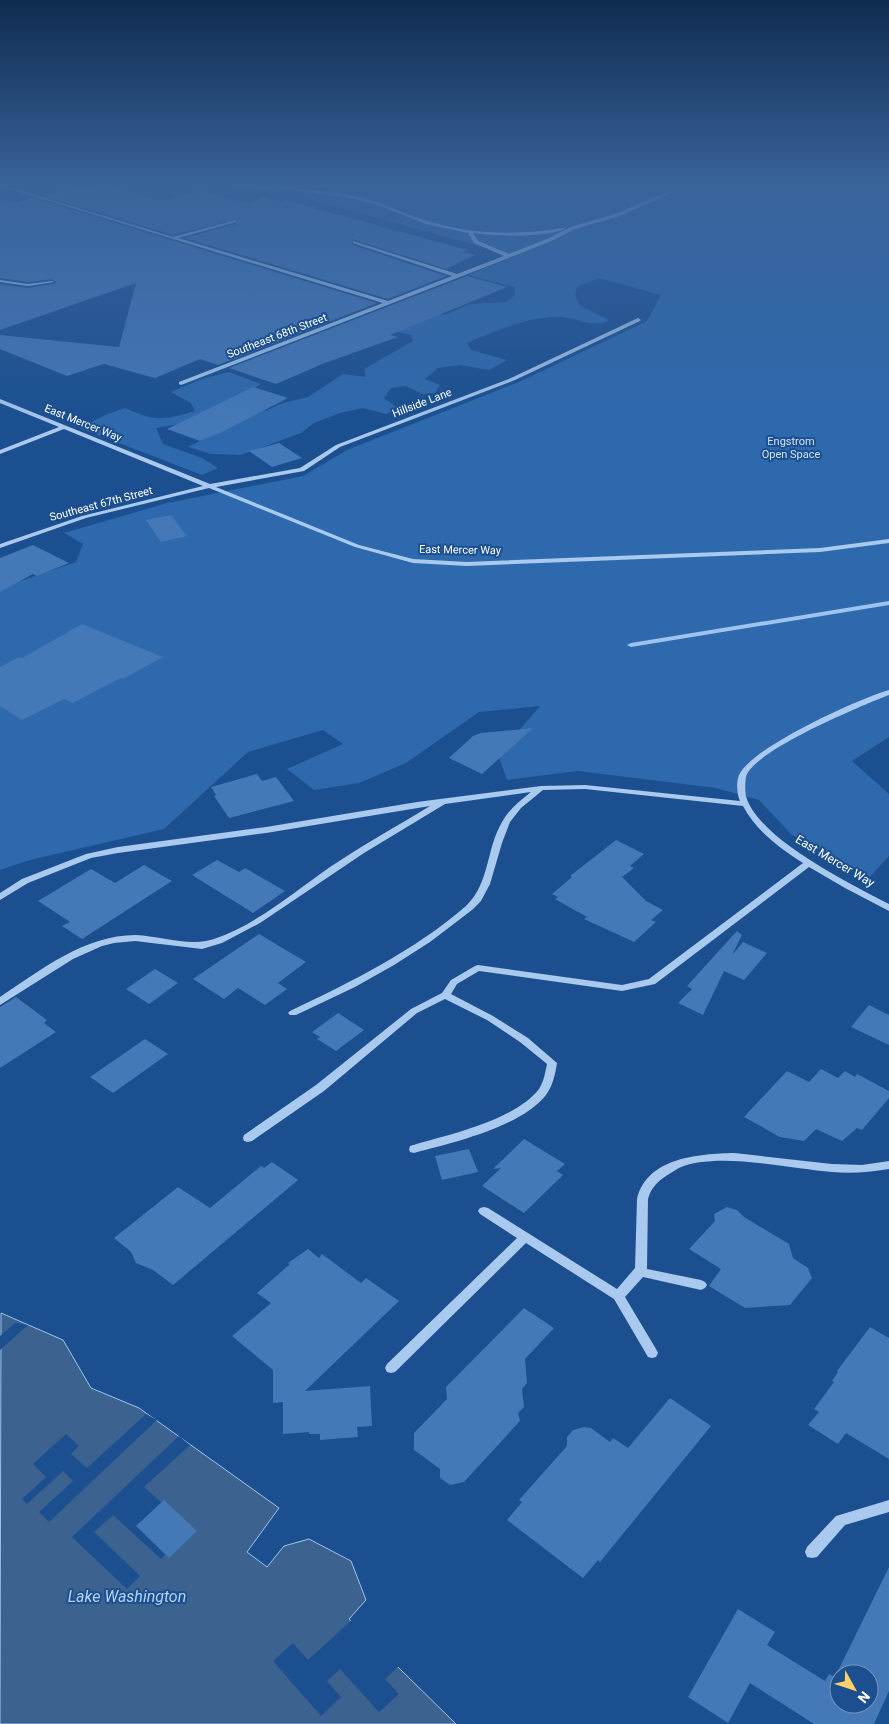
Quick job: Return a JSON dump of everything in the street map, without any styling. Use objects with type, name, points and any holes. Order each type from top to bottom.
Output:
[{"type":"street","points":[[268,266],[389,303]]},
{"type":"street","points":[[428,266],[457,276]]},
{"type":"street","name":"Southeast 68th Street","points":[[181,383],[482,266]]},
{"type":"street","points":[[0,281],[28,285],[52,282]]},
{"type":"street","name":"Hillside Lane","points":[[209,486],[302,470],[338,446],[513,379],[638,320]]},
{"type":"street","name":"East Mercer Way","points":[[0,401],[357,546],[393,557],[439,563],[820,550],[889,540]]},
{"type":"street","points":[[0,452],[64,427]]},
{"type":"street","name":"Southeast 67th Street","points":[[0,546],[84,517],[209,486]]},
{"type":"street","points":[[0,897],[25,881],[89,856],[118,850],[266,830],[444,801],[541,788],[585,786],[744,804],[739,790],[743,774],[754,761],[772,748],[889,692]]},
{"type":"street","points":[[293,1013],[354,984],[390,964],[462,914],[481,895],[490,875],[503,827],[512,812],[541,788]]},
{"type":"street","points":[[0,1002],[78,954],[105,942],[124,939],[202,946],[212,944],[245,927],[351,857],[444,801]]},
{"type":"street","name":"East Mercer Way","points":[[744,804],[768,833],[809,863],[889,908]]},
{"type":"street","points":[[248,1138],[320,1088],[414,1011],[445,995],[454,982],[478,968],[622,988],[652,982],[809,863]]},
{"type":"street","points":[[414,1150],[494,1124],[517,1112],[540,1094],[550,1078],[552,1063],[524,1040],[490,1018],[445,995]]},
{"type":"street","points":[[618,1296],[640,1272],[644,1241],[644,1194],[655,1178],[675,1165],[697,1158],[723,1157],[847,1170],[873,1170],[889,1165]]},
{"type":"street","points":[[484,1211],[618,1296],[652,1353]]},
{"type":"street","points":[[391,1368],[525,1237]]},
{"type":"street","points":[[640,1272],[701,1284]]},
{"type":"street","points":[[812,1552],[841,1520],[889,1506]]},
{"type":"green space","name":"Engstrom Open Space","points":[[489,266],[889,266],[889,737],[852,761],[889,794],[889,856],[870,877],[792,835],[759,800],[716,788],[578,771],[507,780],[498,755],[540,706],[479,712],[406,763],[359,783],[314,790],[287,769],[343,744],[323,730],[248,752],[164,829],[30,860],[0,870],[0,588],[76,562],[83,544],[64,533],[167,503],[303,476],[347,450],[519,382],[647,321],[661,295],[599,278],[577,287],[575,294],[579,305],[609,320],[591,323],[568,318],[550,317],[526,321],[500,329],[467,343],[471,350],[507,360],[489,370],[460,365],[438,368],[425,379],[440,385],[435,393],[422,394],[406,386],[391,388],[384,398],[399,409],[386,414],[363,408],[340,413],[314,423],[301,433],[241,455],[211,454],[188,447],[222,430],[179,424],[156,428],[163,444],[202,458],[218,468],[202,475],[80,428],[105,415],[125,408],[145,416],[160,418],[195,411],[191,403],[171,392],[202,379],[229,372],[261,384],[245,394],[243,409],[265,411],[283,403],[308,397],[343,374],[366,377],[364,369],[413,341],[411,335],[389,330],[406,304],[445,315],[470,304],[506,302],[515,295],[514,287],[468,275]]},
{"type":"water","name":"Lake Washington","points":[[1,1313],[63,1340],[91,1388],[139,1408],[279,1508],[247,1552],[267,1567],[284,1546],[309,1539],[351,1561],[366,1600],[349,1619],[456,1724],[0,1724]]},
{"type":"pier","points":[[15,1323],[28,1325],[0,1350],[0,1336]]},
{"type":"pier","points":[[146,1414],[157,1420],[49,1522],[39,1512],[73,1481],[63,1471],[27,1504],[22,1499],[46,1477],[33,1464],[66,1434],[79,1446],[71,1454],[87,1468]]},
{"type":"pier","points":[[179,1436],[190,1445],[144,1487],[191,1529],[161,1559],[113,1515],[94,1532],[140,1576],[127,1589],[72,1537]]},
{"type":"pier","points":[[353,1619],[399,1666],[385,1679],[399,1694],[379,1712],[340,1669],[327,1681],[341,1697],[321,1716],[273,1661],[293,1643],[308,1660]]},
{"type":"building","points":[[0,266],[257,266],[377,303],[218,365],[200,359],[155,378],[104,364],[67,376],[0,349],[0,335],[119,347],[136,283],[0,330],[0,284],[28,288],[54,284],[56,282],[52,279],[28,282],[0,278]]},
{"type":"building","points":[[280,266],[417,266],[446,276],[388,299]]},
{"type":"building","points":[[438,266],[451,266],[446,269]]},
{"type":"building","points":[[467,276],[507,287],[390,335],[398,337],[322,364],[276,384],[229,368]]},
{"type":"building","points":[[253,387],[288,398],[222,432],[200,441],[167,429]]},
{"type":"building","points":[[279,443],[302,458],[272,467],[249,451]]},
{"type":"building","points":[[171,515],[187,536],[161,542],[146,520]]},
{"type":"building","points":[[33,545],[69,563],[37,576],[33,574],[0,592],[0,558]]},
{"type":"building","points":[[82,624],[163,657],[73,703],[64,699],[22,720],[0,706],[0,667],[19,657],[22,658]]},
{"type":"building","points":[[533,728],[482,774],[449,758],[473,736],[481,733]]},
{"type":"building","points":[[257,774],[262,781],[276,777],[294,801],[229,818],[214,796],[216,795],[211,787]]},
{"type":"building","points":[[616,840],[644,854],[630,866],[634,868],[622,877],[646,901],[663,910],[651,920],[656,922],[634,942],[584,919],[587,917],[555,899],[558,897],[552,894],[572,877],[570,876]]},
{"type":"building","points":[[217,860],[239,872],[245,868],[285,891],[253,913],[192,875]]},
{"type":"building","points":[[144,865],[172,881],[82,939],[62,926],[70,922],[38,901],[91,869],[115,883]]},
{"type":"building","points":[[737,931],[742,935],[732,955],[743,942],[767,953],[744,980],[724,971],[703,1015],[678,1003],[692,989],[687,986]]},
{"type":"building","points":[[259,934],[306,962],[278,983],[287,989],[265,1005],[238,988],[224,999],[193,979]]},
{"type":"building","points":[[155,969],[178,983],[149,1004],[126,989]]},
{"type":"building","points":[[16,997],[47,1020],[44,1023],[56,1032],[0,1068],[0,1007]]},
{"type":"building","points":[[869,1005],[889,1015],[889,1045],[851,1027]]},
{"type":"building","points":[[338,1013],[364,1030],[336,1051],[317,1039],[320,1037],[312,1032]]},
{"type":"building","points":[[145,1039],[168,1054],[113,1093],[90,1077]]},
{"type":"building","points":[[821,1069],[838,1078],[845,1071],[855,1077],[857,1074],[889,1091],[889,1098],[862,1130],[857,1128],[842,1141],[816,1129],[804,1141],[780,1137],[744,1117],[787,1071],[809,1082]]},
{"type":"building","points":[[524,1139],[565,1164],[557,1171],[563,1175],[524,1213],[482,1186],[501,1168],[493,1169]]},
{"type":"building","points":[[469,1149],[478,1172],[442,1180],[435,1156]]},
{"type":"building","points":[[272,1162],[298,1180],[173,1285],[153,1270],[136,1263],[131,1252],[114,1238],[178,1187],[210,1208],[261,1166],[264,1168]]},
{"type":"building","points":[[727,1207],[737,1210],[744,1217],[789,1244],[793,1258],[808,1268],[812,1278],[790,1305],[745,1308],[709,1286],[721,1269],[689,1249],[715,1221],[714,1214]]},
{"type":"building","points":[[308,1249],[319,1258],[322,1254],[361,1283],[366,1278],[399,1301],[305,1391],[370,1386],[372,1426],[357,1427],[358,1437],[320,1440],[320,1434],[309,1434],[309,1432],[283,1434],[283,1402],[273,1403],[273,1370],[232,1336],[271,1303],[257,1293],[290,1264],[288,1263]]},
{"type":"building","points":[[524,1308],[554,1328],[525,1359],[527,1383],[522,1389],[524,1407],[518,1413],[520,1421],[464,1482],[450,1485],[440,1478],[440,1469],[414,1450],[414,1433],[447,1399],[446,1387]]},
{"type":"building","points":[[870,1327],[889,1338],[889,1459],[846,1433],[838,1444],[808,1425],[819,1412],[814,1409],[834,1382],[832,1381],[837,1371]]},
{"type":"building","points":[[670,1398],[711,1426],[600,1562],[598,1560],[583,1578],[507,1520],[522,1502],[519,1500],[567,1446],[567,1437],[573,1430],[584,1427],[591,1428],[610,1442],[613,1438],[628,1448]]},
{"type":"building","points":[[164,1500],[197,1531],[169,1558],[136,1526]]},
{"type":"building","points":[[889,1567],[889,1691],[879,1713],[879,1664],[841,1664]]},
{"type":"building","points":[[738,1609],[775,1632],[767,1645],[825,1681],[829,1674],[829,1714],[879,1714],[874,1724],[814,1724],[750,1683],[728,1723],[688,1697]]},
{"type":"waterway","points":[[631,645],[889,603]]}]
